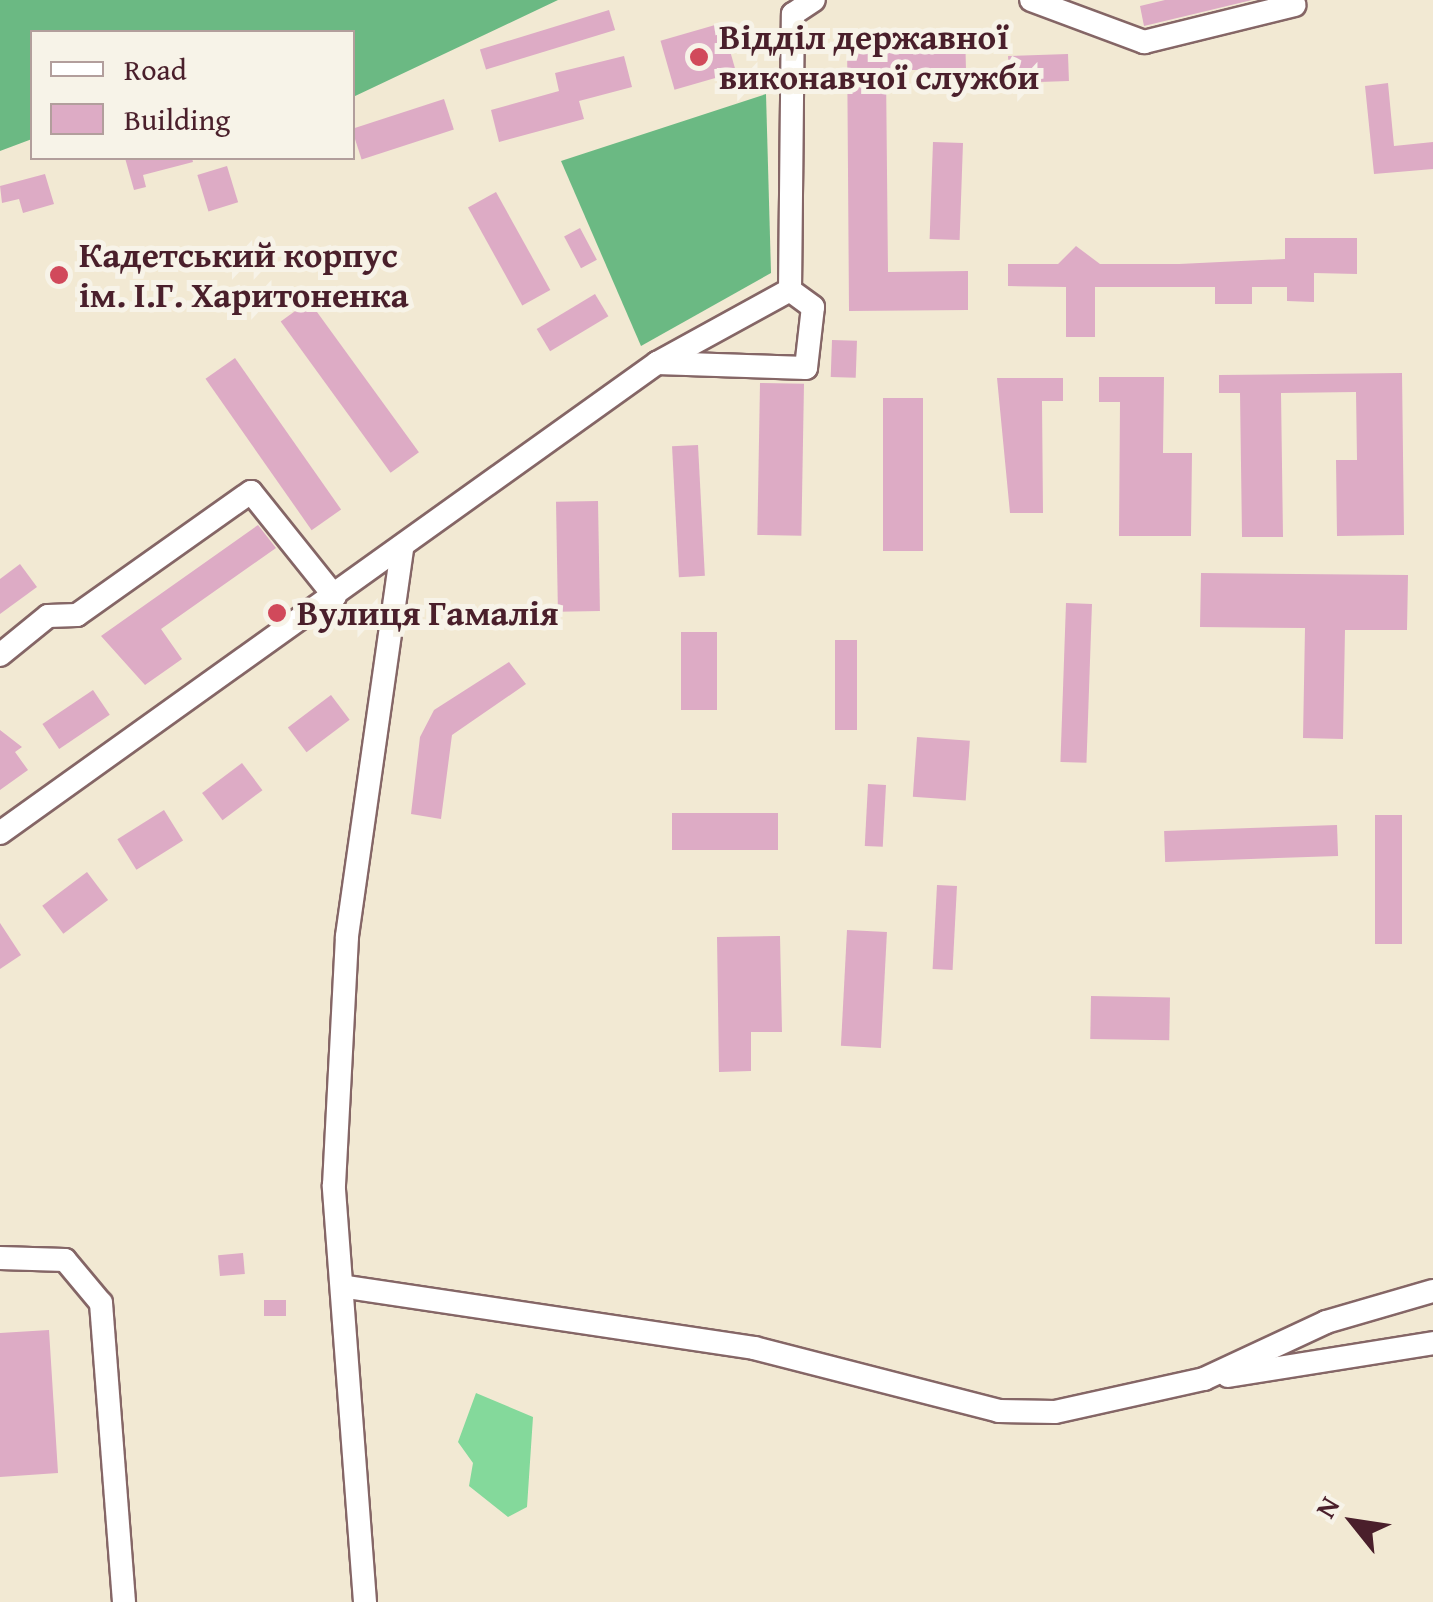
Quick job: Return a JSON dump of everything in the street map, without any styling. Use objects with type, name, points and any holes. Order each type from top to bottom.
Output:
[{"type":"street","points":[[790,290],[793,14],[814,0]]},
{"type":"street","points":[[1030,0],[1144,42],[1295,5]]},
{"type":"street","points":[[657,363],[806,368],[813,307],[790,290]]},
{"type":"street","points":[[0,833],[336,597],[657,363],[790,290]]},
{"type":"street","points":[[0,655],[48,616],[78,615],[251,492],[336,597]]},
{"type":"street","points":[[365,1602],[347,1287],[333,1250],[347,936],[402,549]]},
{"type":"street","points":[[0,1258],[65,1260],[101,1302],[124,1602]]},
{"type":"street","points":[[347,1287],[851,1366],[999,1411],[1055,1412],[1204,1379],[1433,1343]]},
{"type":"street","points":[[1204,1379],[1326,1322],[1433,1291]]},
{"type":"green space","points":[[0,0],[558,0],[355,96],[355,30],[30,30],[30,140],[0,151]]},
{"type":"green space","points":[[766,94],[771,273],[641,346],[561,161]]},
{"type":"green space","points":[[476,1393],[533,1417],[527,1507],[508,1517],[469,1486],[473,1463],[458,1442]]},
{"type":"building","points":[[1165,0],[1252,0],[1144,26],[1140,6]]},
{"type":"building","points":[[609,10],[615,30],[486,70],[480,49]]},
{"type":"building","name":"Відділ державної виконавчої служби","points":[[722,23],[736,72],[675,90],[660,41]]},
{"type":"building","points":[[965,31],[966,70],[886,70],[888,272],[968,271],[968,310],[849,311],[847,33]]},
{"type":"building","points":[[1068,54],[1069,81],[1009,83],[1008,56]]},
{"type":"building","points":[[624,56],[632,87],[579,101],[584,119],[499,142],[491,110],[559,91],[555,73]]},
{"type":"building","points":[[1388,83],[1394,146],[1433,142],[1433,169],[1374,174],[1365,86]]},
{"type":"building","points":[[444,99],[454,129],[362,159],[355,139],[355,128]]},
{"type":"building","points":[[933,142],[963,143],[960,240],[930,239]]},
{"type":"building","points":[[126,160],[192,160],[143,175],[146,187],[134,190]]},
{"type":"building","points":[[227,166],[238,202],[208,211],[197,175]]},
{"type":"building","points":[[45,174],[54,204],[23,213],[19,199],[2,203],[0,186]]},
{"type":"building","points":[[496,192],[550,290],[522,305],[468,208]]},
{"type":"building","points":[[580,228],[597,260],[581,268],[564,236]]},
{"type":"building","points":[[1285,238],[1357,238],[1357,274],[1314,273],[1314,302],[1287,301],[1287,287],[1252,287],[1252,304],[1215,304],[1215,287],[1095,287],[1095,337],[1066,337],[1066,287],[1008,286],[1008,264],[1058,264],[1076,246],[1100,264],[1179,264],[1285,259]]},
{"type":"building","points":[[595,294],[608,316],[550,351],[537,329]]},
{"type":"building","points":[[309,301],[419,452],[391,473],[281,322]]},
{"type":"building","points":[[832,340],[857,341],[856,378],[831,377]]},
{"type":"building","points":[[235,358],[341,510],[312,530],[206,379]]},
{"type":"building","points":[[1402,373],[1404,535],[1337,536],[1336,460],[1357,460],[1356,392],[1281,393],[1283,537],[1242,537],[1240,393],[1219,393],[1219,375]]},
{"type":"building","points":[[1099,377],[1164,377],[1163,453],[1192,453],[1191,536],[1119,536],[1120,402],[1099,402]]},
{"type":"building","points":[[997,378],[1063,378],[1063,401],[1042,401],[1043,513],[1010,513]]},
{"type":"building","points":[[760,383],[804,384],[801,536],[757,535]]},
{"type":"building","points":[[883,398],[923,398],[923,551],[883,551]]},
{"type":"building","points":[[698,445],[705,576],[679,577],[672,446]]},
{"type":"building","points":[[598,501],[600,611],[558,612],[556,502]]},
{"type":"building","points":[[258,525],[276,548],[161,629],[182,659],[145,685],[101,636]]},
{"type":"building","points":[[20,564],[37,587],[0,614],[0,579]]},
{"type":"building","points":[[1201,573],[1408,575],[1407,630],[1345,630],[1343,739],[1303,738],[1305,628],[1200,627]]},
{"type":"building","points":[[1066,603],[1092,604],[1086,763],[1060,762]]},
{"type":"building","points":[[681,632],[717,632],[717,710],[681,710]]},
{"type":"building","points":[[835,640],[857,640],[857,730],[835,730]]},
{"type":"building","points":[[509,662],[526,684],[452,735],[441,819],[411,814],[420,737],[434,710]]},
{"type":"building","points":[[93,690],[110,715],[59,749],[42,724]]},
{"type":"building","points":[[331,695],[350,720],[307,752],[288,727]]},
{"type":"building","points":[[0,730],[22,747],[15,752],[28,770],[0,790]]},
{"type":"building","points":[[917,737],[970,741],[966,801],[913,797]]},
{"type":"building","points":[[242,763],[262,790],[223,820],[202,793]]},
{"type":"building","points":[[868,784],[886,785],[883,847],[865,846]]},
{"type":"building","points":[[164,810],[183,841],[136,870],[117,839]]},
{"type":"building","points":[[672,813],[778,813],[778,850],[672,850]]},
{"type":"building","points":[[1375,815],[1402,815],[1402,944],[1375,944]]},
{"type":"building","points":[[1337,825],[1338,856],[1165,862],[1164,831]]},
{"type":"building","points":[[87,872],[108,900],[63,934],[42,906]]},
{"type":"building","points":[[937,885],[957,886],[953,970],[933,969]]},
{"type":"building","points":[[0,923],[21,955],[0,969]]},
{"type":"building","points":[[847,930],[887,932],[881,1048],[841,1046]]},
{"type":"building","points":[[780,936],[782,1032],[751,1032],[751,1071],[719,1072],[717,937]]},
{"type":"building","points":[[1091,996],[1170,997],[1169,1040],[1090,1039]]},
{"type":"building","points":[[243,1253],[245,1274],[220,1276],[218,1255]]},
{"type":"building","points":[[264,1300],[286,1300],[286,1316],[264,1316]]},
{"type":"building","points":[[49,1330],[58,1473],[0,1477],[0,1333]]},
{"type":"place","name":"Відділ державної виконавчої служби","points":[[699,57]]},
{"type":"place","name":"Кадетський корпус ім. І.Г. Харитоненка","points":[[59,275]]},
{"type":"place","name":"Вулиця Гамалія","points":[[277,613]]}]
